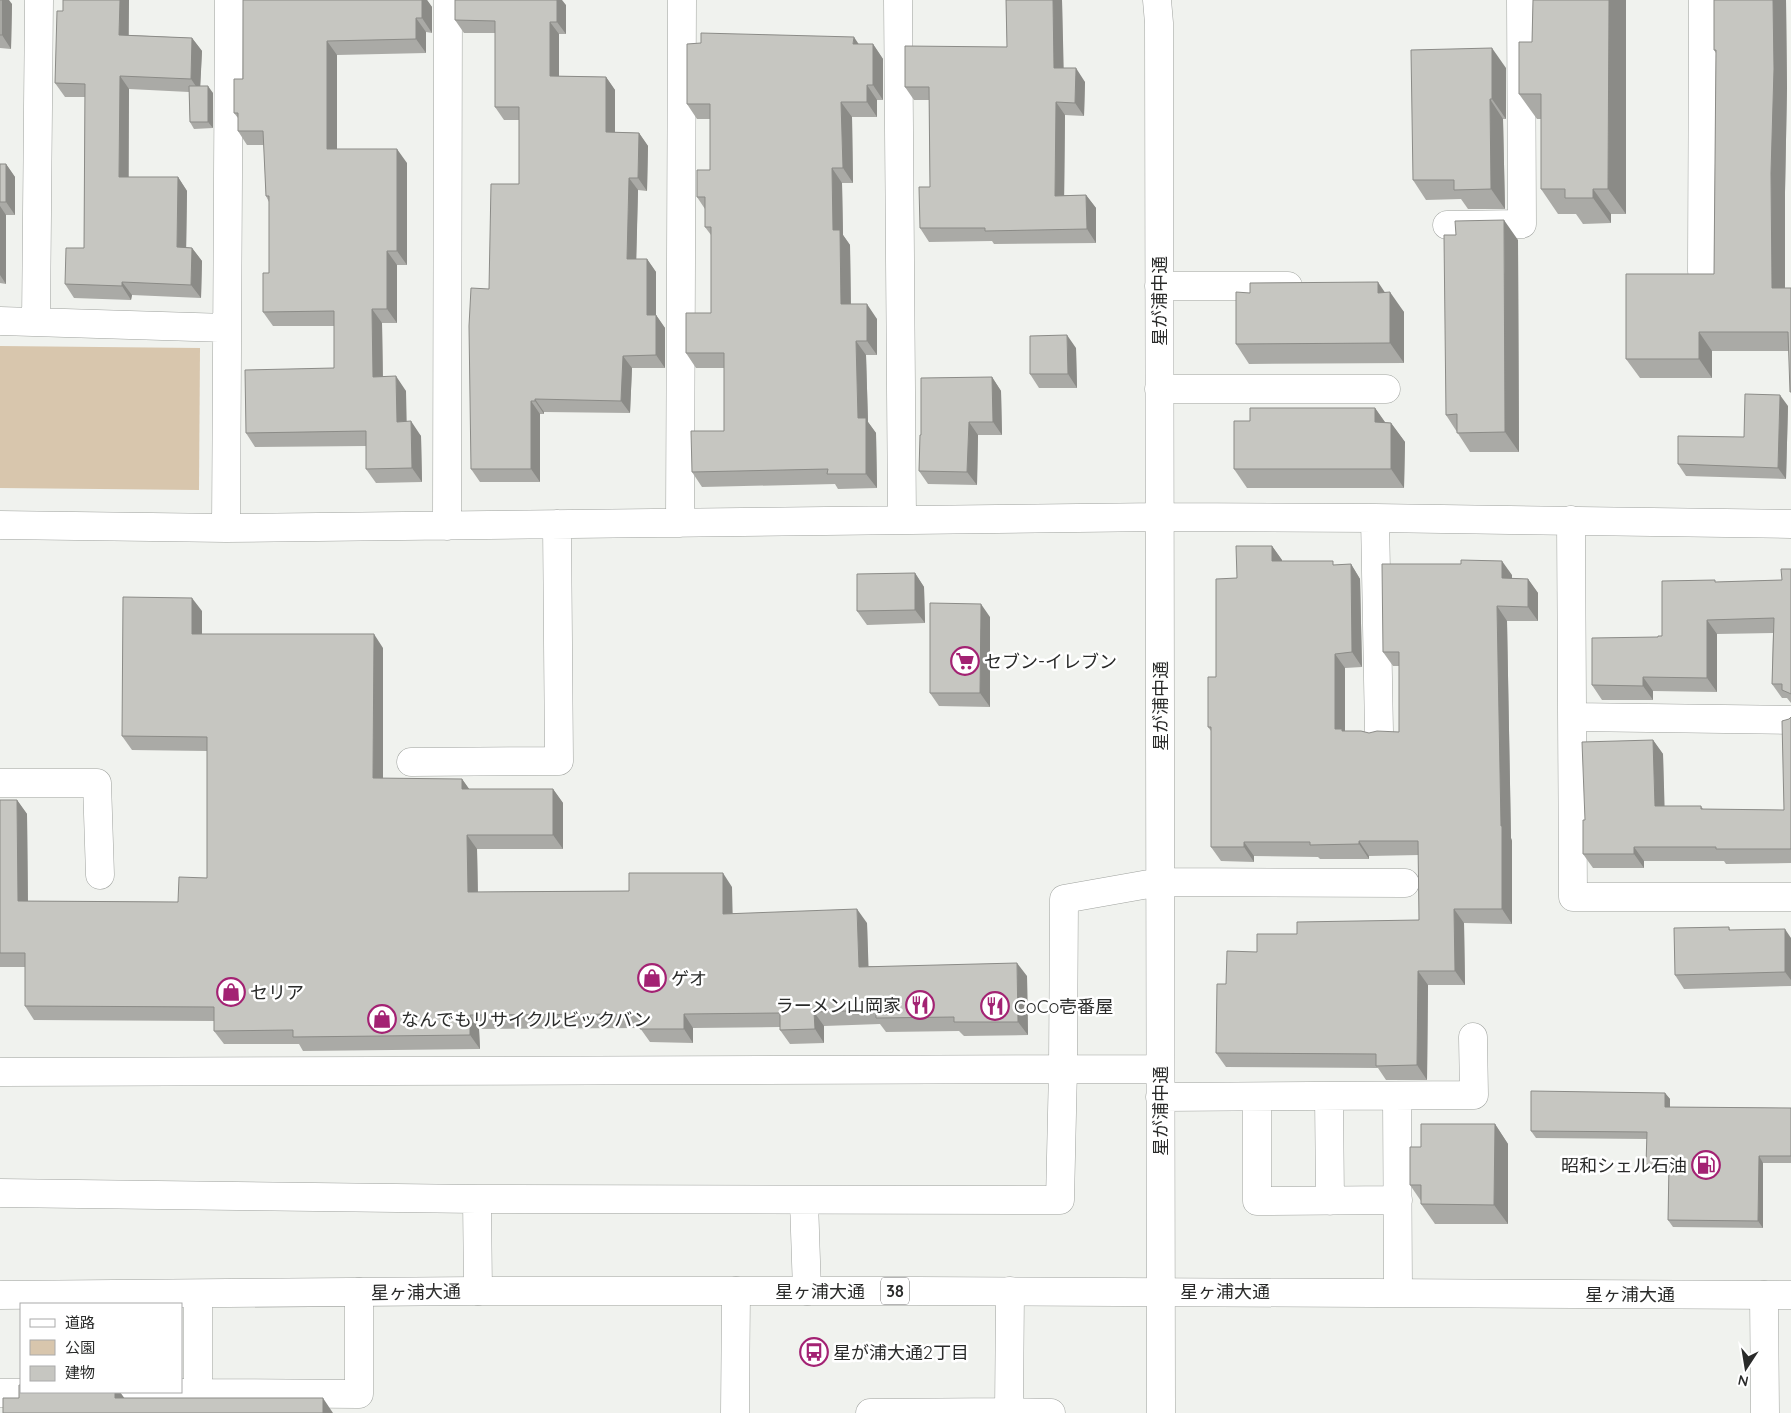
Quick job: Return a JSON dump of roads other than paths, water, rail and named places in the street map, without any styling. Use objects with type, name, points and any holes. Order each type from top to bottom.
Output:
[{"type":"main road","points":[[36,322],[39,0]]},
{"type":"main road","points":[[226,528],[229,0]]},
{"type":"main road","points":[[447,526],[448,0]]},
{"type":"main road","points":[[680,523],[682,0]]},
{"type":"main road","points":[[898,0],[902,520]]},
{"type":"main road","name":"星が浦中通","points":[[1156,0],[1159,23],[1160,1413]]},
{"type":"main road","points":[[1447,225],[1522,224],[1521,0]]},
{"type":"main road","points":[[1702,271],[1703,0]]},
{"type":"main road","points":[[1159,286],[1318,286]]},
{"type":"main road","points":[[0,321],[227,328]]},
{"type":"main road","points":[[1159,389],[1386,389]]},
{"type":"main road","points":[[0,525],[226,528],[1160,518],[1375,518],[1791,524]]},
{"type":"main road","points":[[1375,518],[1379,732]]},
{"type":"main road","points":[[1571,520],[1573,897],[1791,896]]},
{"type":"main road","points":[[411,762],[559,761],[557,524]]},
{"type":"main road","points":[[1573,717],[1791,720]]},
{"type":"main road","points":[[0,782],[97,783],[100,875]]},
{"type":"main road","points":[[0,1193],[477,1199],[1060,1200],[1064,899],[1160,882],[1405,883]]},
{"type":"main road","points":[[1160,1097],[1474,1095],[1473,1037]]},
{"type":"main road","points":[[0,1072],[1160,1069]]},
{"type":"main road","points":[[1328,1096],[1330,1200]]},
{"type":"main road","points":[[1397,1096],[1398,1292]]},
{"type":"main road","points":[[1257,1097],[1258,1201],[1398,1200]]},
{"type":"main road","points":[[477,1199],[478,1291]]},
{"type":"main road","points":[[804,1200],[807,1291]]},
{"type":"main road","name":"星ヶ浦大通","points":[[0,1295],[478,1291],[1160,1291],[1791,1295]]},
{"type":"main road","points":[[735,1413],[736,1291]]},
{"type":"main road","points":[[1009,1412],[1010,1291]]},
{"type":"main road","points":[[0,1393],[359,1394],[359,1292]]},
{"type":"main road","points":[[198,1294],[198,1394]]},
{"type":"main road","points":[[1764,1294],[1765,1413]]},
{"type":"main road","points":[[870,1413],[1051,1413]]},
{"type":"place","name":"セブン-イレブン","points":[[965,661]]},
{"type":"place","name":"ゲオ","points":[[652,978]]},
{"type":"place","name":"セリア","points":[[231,992]]},
{"type":"place","name":"ラーメン山岡家","points":[[920,1005]]},
{"type":"place","name":"CoCo壱番屋","points":[[995,1006]]},
{"type":"place","name":"なんでもリサイクルビックバン","points":[[382,1019]]},
{"type":"place","name":"昭和シェル石油","points":[[1706,1165]]},
{"type":"place","name":"星が浦大通2丁目","points":[[814,1352]]}]
